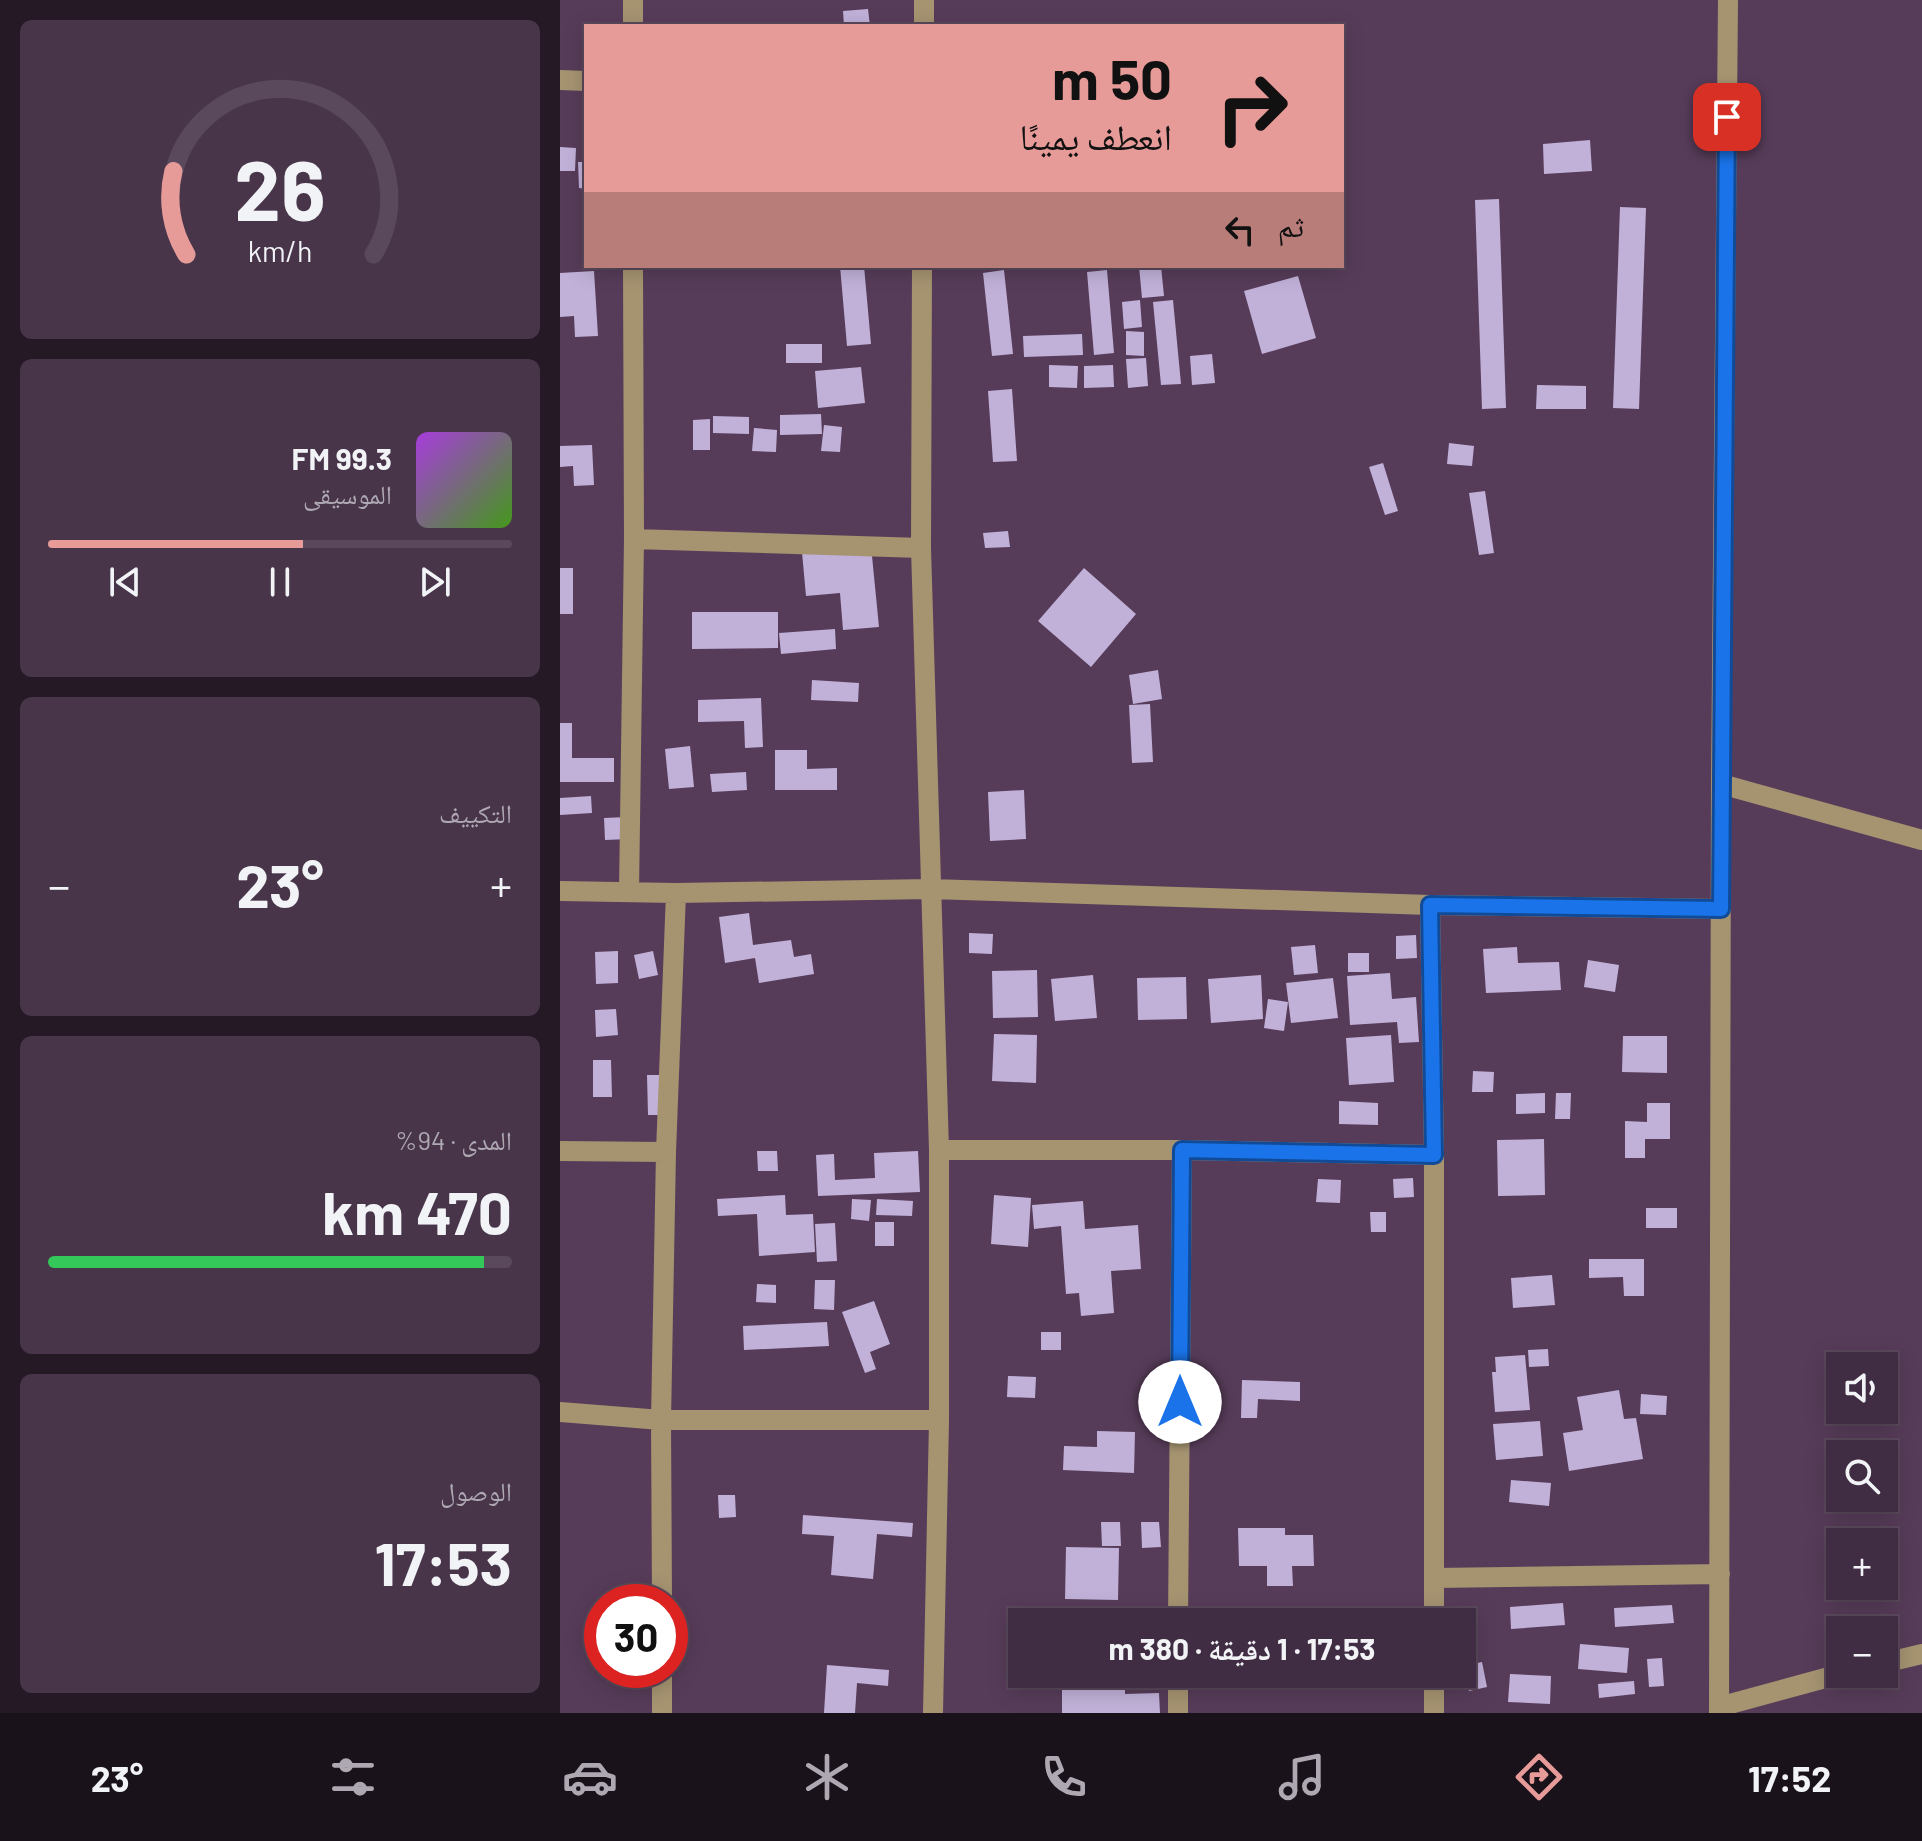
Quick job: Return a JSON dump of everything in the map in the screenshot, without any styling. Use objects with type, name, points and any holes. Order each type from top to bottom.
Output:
[{"type":"street","points":[[633,0],[633,24]]},
{"type":"street","points":[[924,0],[924,24]]},
{"type":"street","points":[[1728,0],[1721,784],[1719,1710],[1826,1678]]},
{"type":"street","points":[[560,80],[584,81]]},
{"type":"street","points":[[629,892],[634,539],[633,268]]},
{"type":"street","points":[[922,268],[921,548],[939,1150],[939,1420],[933,1713]]},
{"type":"street","points":[[634,539],[921,548]]},
{"type":"street","points":[[1721,784],[1922,840]]},
{"type":"street","points":[[560,891],[676,893],[931,889],[1430,905],[1721,909]]},
{"type":"street","points":[[662,1584],[661,1420],[666,1152],[676,893]]},
{"type":"street","points":[[1430,905],[1434,1155],[1434,1608]]},
{"type":"street","points":[[939,1150],[1182,1150],[1434,1155]]},
{"type":"street","points":[[1178,1608],[1182,1150]]},
{"type":"street","points":[[560,1151],[666,1152]]},
{"type":"street","points":[[560,1412],[661,1420],[939,1420]]},
{"type":"street","points":[[1434,1578],[1720,1574]]},
{"type":"street","points":[[1898,1660],[1922,1654]]},
{"type":"street","points":[[662,1688],[662,1713]]},
{"type":"street","points":[[1178,1688],[1178,1713]]},
{"type":"street","points":[[1434,1688],[1434,1713]]},
{"type":"building","points":[[868,9],[870,24],[844,24],[843,11]]},
{"type":"building","points":[[1590,140],[1592,171],[1544,174],[1543,144]]},
{"type":"building","points":[[560,147],[576,148],[575,171],[560,171]]},
{"type":"building","points":[[578,162],[584,162],[584,189],[579,188]]},
{"type":"building","points":[[1499,199],[1506,408],[1482,409],[1475,200]]},
{"type":"building","points":[[1620,207],[1646,208],[1639,409],[1613,408]]},
{"type":"building","points":[[840,268],[864,268],[871,344],[847,346]]},
{"type":"building","points":[[1139,268],[1161,268],[1164,296],[1142,298]]},
{"type":"building","points":[[1004,270],[1013,354],[992,356],[983,273]]},
{"type":"building","points":[[1107,270],[1114,353],[1094,355],[1087,272]]},
{"type":"building","points":[[594,271],[598,336],[575,337],[574,316],[560,317],[560,273]]},
{"type":"building","points":[[1298,276],[1316,338],[1262,354],[1244,291]]},
{"type":"building","points":[[1140,300],[1142,327],[1124,329],[1122,302]]},
{"type":"building","points":[[1173,300],[1181,384],[1161,385],[1153,302]]},
{"type":"building","points":[[1126,331],[1144,332],[1144,356],[1126,355]]},
{"type":"building","points":[[1082,334],[1083,355],[1024,357],[1023,336]]},
{"type":"building","points":[[786,344],[822,344],[822,363],[786,363]]},
{"type":"building","points":[[1212,354],[1215,383],[1192,385],[1190,356]]},
{"type":"building","points":[[1146,358],[1148,386],[1128,388],[1126,359]]},
{"type":"building","points":[[1049,365],[1078,366],[1077,388],[1049,387]]},
{"type":"building","points":[[1113,365],[1114,387],[1084,388],[1084,366]]},
{"type":"building","points":[[861,367],[865,403],[818,408],[815,371]]},
{"type":"building","points":[[1537,385],[1586,386],[1586,409],[1536,409]]},
{"type":"building","points":[[1012,389],[1017,461],[993,462],[988,391]]},
{"type":"building","points":[[821,414],[822,434],[780,435],[780,415]]},
{"type":"building","points":[[713,416],[749,417],[749,434],[713,433]]},
{"type":"building","points":[[710,419],[710,450],[693,450],[693,420]]},
{"type":"building","points":[[824,425],[842,427],[840,452],[821,451]]},
{"type":"building","points":[[754,428],[777,430],[776,452],[752,451]]},
{"type":"building","points":[[1449,443],[1474,446],[1472,466],[1447,464]]},
{"type":"building","points":[[592,445],[594,485],[574,486],[573,466],[560,467],[560,446]]},
{"type":"building","points":[[1383,463],[1398,511],[1385,515],[1369,467]]},
{"type":"building","points":[[1485,491],[1494,553],[1479,555],[1469,493]]},
{"type":"building","points":[[1008,531],[1010,547],[985,548],[983,533]]},
{"type":"building","points":[[871,546],[879,627],[843,630],[840,593],[806,596],[802,552]]},
{"type":"building","points":[[560,568],[573,568],[573,614],[560,614]]},
{"type":"building","points":[[1084,568],[1136,614],[1091,667],[1038,621]]},
{"type":"building","points":[[692,612],[778,612],[778,648],[692,649]]},
{"type":"building","points":[[835,629],[836,649],[781,654],[779,633]]},
{"type":"building","points":[[1158,670],[1162,699],[1133,704],[1129,675]]},
{"type":"building","points":[[812,680],[859,683],[858,702],[811,700]]},
{"type":"building","points":[[761,698],[763,747],[745,748],[744,721],[698,722],[698,700]]},
{"type":"building","points":[[1150,704],[1153,762],[1132,763],[1129,705]]},
{"type":"building","points":[[560,723],[572,723],[572,758],[614,758],[614,782],[560,782]]},
{"type":"building","points":[[690,746],[694,787],[669,789],[665,749]]},
{"type":"building","points":[[775,750],[807,750],[807,769],[837,768],[837,790],[775,790]]},
{"type":"building","points":[[746,772],[747,790],[712,792],[710,774]]},
{"type":"building","points":[[1024,790],[1026,839],[990,841],[988,792]]},
{"type":"building","points":[[591,796],[592,813],[560,815],[560,798]]},
{"type":"building","points":[[627,817],[629,839],[605,840],[604,818]]},
{"type":"building","points":[[749,913],[753,945],[791,940],[794,957],[811,954],[814,974],[759,983],[755,958],[725,963],[719,917]]},
{"type":"building","points":[[969,933],[993,934],[992,954],[969,953]]},
{"type":"building","points":[[1416,935],[1417,958],[1396,959],[1396,936]]},
{"type":"building","points":[[1315,945],[1318,973],[1294,975],[1291,947]]},
{"type":"building","points":[[1517,947],[1518,963],[1559,962],[1561,990],[1486,993],[1483,949]]},
{"type":"building","points":[[618,951],[618,983],[596,984],[595,952]]},
{"type":"building","points":[[653,951],[658,975],[639,979],[634,955]]},
{"type":"building","points":[[1348,953],[1369,953],[1369,972],[1348,972]]},
{"type":"building","points":[[1588,960],[1619,965],[1615,992],[1584,987]]},
{"type":"building","points":[[1037,970],[1038,1017],[993,1018],[992,971]]},
{"type":"building","points":[[1390,973],[1392,999],[1416,997],[1419,1042],[1399,1043],[1397,1022],[1350,1025],[1347,976]]},
{"type":"building","points":[[1093,975],[1097,1018],[1055,1021],[1051,979]]},
{"type":"building","points":[[1261,975],[1263,1019],[1211,1023],[1208,979]]},
{"type":"building","points":[[1186,977],[1187,1019],[1138,1020],[1137,978]]},
{"type":"building","points":[[1333,978],[1338,1018],[1291,1023],[1286,983]]},
{"type":"building","points":[[1268,999],[1288,1002],[1284,1031],[1264,1028]]},
{"type":"building","points":[[616,1009],[618,1035],[596,1037],[595,1010]]},
{"type":"building","points":[[994,1034],[1037,1035],[1036,1083],[992,1081]]},
{"type":"building","points":[[1391,1035],[1394,1082],[1349,1085],[1346,1038]]},
{"type":"building","points":[[1623,1036],[1667,1036],[1667,1073],[1622,1072]]},
{"type":"building","points":[[593,1060],[611,1060],[612,1097],[593,1097]]},
{"type":"building","points":[[1473,1071],[1494,1072],[1493,1092],[1472,1092]]},
{"type":"building","points":[[647,1075],[666,1075],[666,1115],[648,1115]]},
{"type":"building","points":[[1545,1093],[1545,1113],[1516,1114],[1516,1094]]},
{"type":"building","points":[[1556,1093],[1571,1093],[1570,1119],[1555,1119]]},
{"type":"building","points":[[1339,1101],[1378,1103],[1378,1125],[1339,1124]]},
{"type":"building","points":[[1647,1103],[1670,1103],[1670,1139],[1645,1139],[1645,1158],[1625,1158],[1625,1121],[1647,1122]]},
{"type":"building","points":[[1544,1139],[1545,1195],[1498,1196],[1497,1140]]},
{"type":"building","points":[[757,1151],[777,1151],[778,1171],[758,1171]]},
{"type":"building","points":[[918,1151],[920,1192],[818,1196],[816,1155],[834,1154],[835,1180],[875,1178],[874,1153]]},
{"type":"building","points":[[1413,1178],[1414,1197],[1394,1198],[1393,1179]]},
{"type":"building","points":[[1318,1179],[1341,1180],[1340,1203],[1316,1202]]},
{"type":"building","points":[[785,1195],[786,1215],[813,1214],[815,1252],[759,1256],[757,1214],[718,1216],[717,1199]]},
{"type":"building","points":[[994,1195],[1031,1198],[1028,1247],[991,1244]]},
{"type":"building","points":[[852,1199],[871,1200],[869,1221],[851,1219]]},
{"type":"building","points":[[877,1199],[913,1201],[912,1216],[876,1215]]},
{"type":"building","points":[[1083,1201],[1085,1229],[1138,1225],[1141,1269],[1111,1271],[1114,1313],[1081,1316],[1079,1293],[1066,1294],[1061,1226],[1034,1229],[1032,1205]]},
{"type":"building","points":[[1646,1208],[1677,1208],[1677,1228],[1646,1228]]},
{"type":"building","points":[[1370,1212],[1386,1212],[1386,1232],[1371,1232]]},
{"type":"building","points":[[875,1222],[894,1222],[894,1246],[875,1246]]},
{"type":"building","points":[[835,1223],[837,1261],[817,1262],[815,1224]]},
{"type":"building","points":[[1589,1259],[1644,1259],[1644,1296],[1624,1296],[1623,1277],[1589,1278]]},
{"type":"building","points":[[1552,1275],[1555,1305],[1513,1308],[1511,1278]]},
{"type":"building","points":[[815,1280],[835,1280],[834,1310],[814,1309]]},
{"type":"building","points":[[757,1284],[776,1285],[776,1303],[756,1302]]},
{"type":"building","points":[[874,1301],[890,1344],[870,1352],[876,1369],[865,1373],[842,1312]]},
{"type":"building","points":[[827,1322],[829,1346],[744,1350],[743,1326]]},
{"type":"building","points":[[1041,1332],[1061,1332],[1061,1350],[1041,1350]]},
{"type":"building","points":[[1548,1349],[1549,1366],[1529,1367],[1528,1350]]},
{"type":"building","points":[[1525,1355],[1530,1410],[1495,1412],[1492,1372],[1496,1372],[1495,1357]]},
{"type":"building","points":[[1008,1376],[1036,1377],[1035,1398],[1007,1397]]},
{"type":"building","points":[[1242,1380],[1300,1382],[1300,1401],[1258,1399],[1257,1418],[1241,1418]]},
{"type":"building","points":[[1619,1390],[1624,1419],[1636,1418],[1643,1459],[1569,1471],[1563,1433],[1583,1430],[1577,1397]]},
{"type":"building","points":[[1641,1394],[1667,1396],[1666,1415],[1640,1414]]},
{"type":"building","points":[[1540,1421],[1543,1456],[1496,1460],[1493,1424]]},
{"type":"building","points":[[1097,1431],[1135,1432],[1134,1473],[1063,1470],[1064,1446],[1097,1447]]},
{"type":"building","points":[[1511,1480],[1551,1483],[1549,1506],[1509,1502]]},
{"type":"building","points":[[718,1495],[735,1495],[736,1517],[719,1518]]},
{"type":"building","points":[[803,1515],[913,1523],[912,1537],[877,1534],[873,1579],[831,1575],[834,1536],[802,1534]]},
{"type":"building","points":[[1101,1522],[1120,1522],[1121,1546],[1102,1546]]},
{"type":"building","points":[[1141,1522],[1159,1522],[1161,1547],[1142,1548]]},
{"type":"building","points":[[1238,1528],[1285,1528],[1285,1535],[1313,1535],[1314,1566],[1292,1566],[1293,1586],[1267,1586],[1267,1566],[1239,1566]]},
{"type":"building","points":[[1066,1547],[1119,1548],[1118,1600],[1065,1599]]},
{"type":"building","points":[[1563,1603],[1565,1625],[1511,1629],[1510,1607]]},
{"type":"building","points":[[1672,1605],[1674,1623],[1615,1627],[1614,1608]]},
{"type":"building","points":[[1580,1644],[1629,1648],[1627,1673],[1578,1669]]},
{"type":"building","points":[[1662,1658],[1664,1686],[1649,1687],[1647,1659]]},
{"type":"building","points":[[1482,1662],[1487,1687],[1469,1691],[1468,1688],[1476,1688],[1476,1663]]},
{"type":"building","points":[[827,1665],[889,1670],[888,1686],[857,1683],[855,1713],[824,1713]]},
{"type":"building","points":[[1510,1674],[1551,1676],[1550,1704],[1508,1702]]},
{"type":"building","points":[[1634,1681],[1635,1694],[1599,1698],[1598,1684]]},
{"type":"building","points":[[1125,1689],[1125,1694],[1159,1693],[1160,1713],[1062,1713],[1062,1690]]},
{"type":"route","points":[[1180,1402],[1182,1150],[1434,1155],[1430,905],[1721,909],[1727,117]]}]
